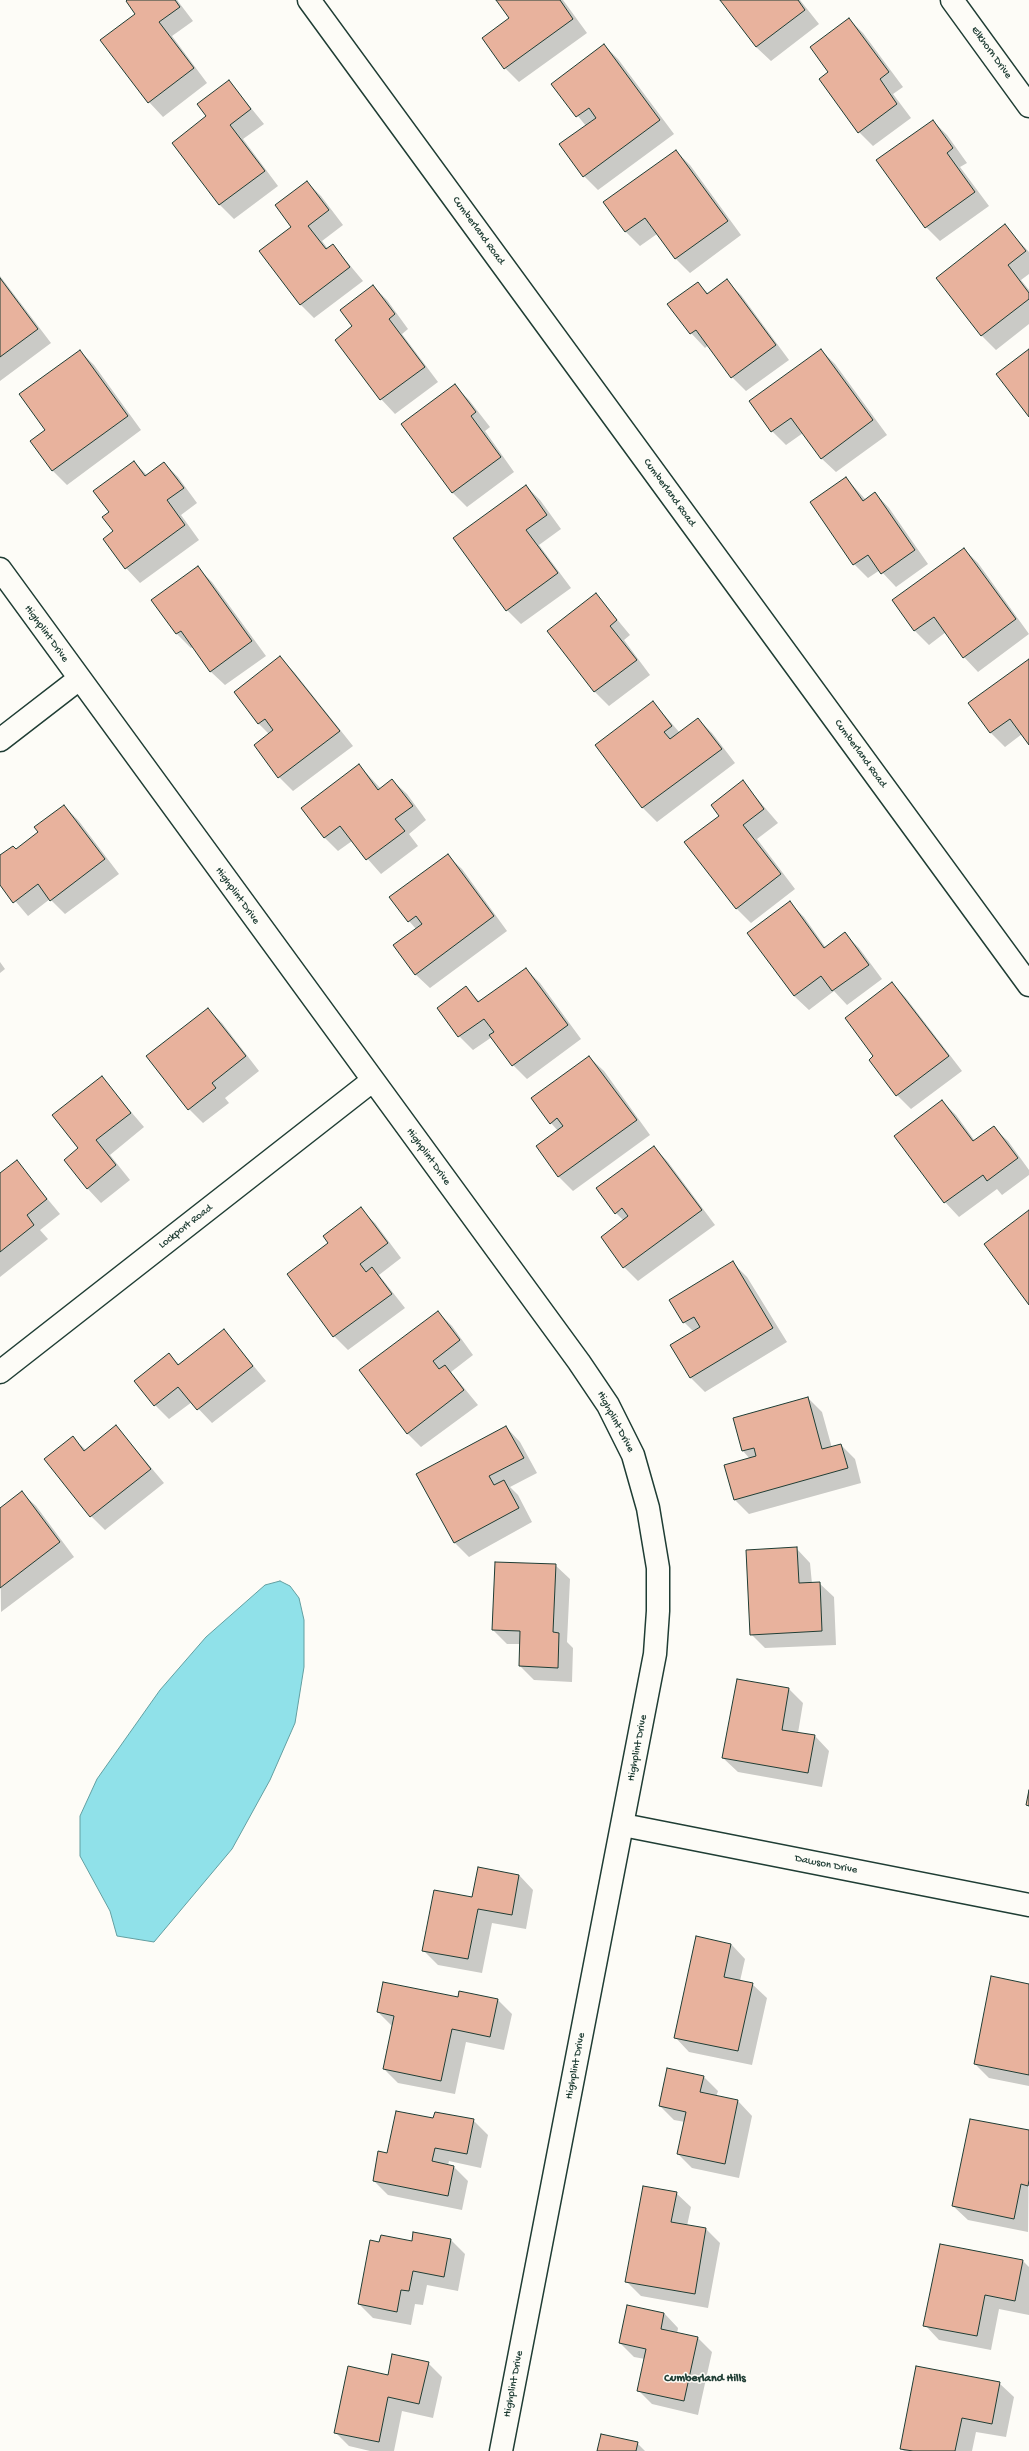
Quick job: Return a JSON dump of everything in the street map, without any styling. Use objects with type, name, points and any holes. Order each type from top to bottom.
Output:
[{"type":"street","name":"Cumberland Road","points":[[309,0],[1029,986]]},
{"type":"street","name":"Elkhorn Drive","points":[[952,0],[1029,106]]},
{"type":"street","name":"Highplint Drive","points":[[0,569],[372,1081],[579,1362],[608,1404],[633,1454],[648,1508],[658,1568],[658,1611],[655,1654],[501,2451]]},
{"type":"street","points":[[0,740],[79,679]]},
{"type":"street","name":"Lockport Road","points":[[0,1372],[372,1081]]},
{"type":"street","name":"Dawson Drive","points":[[623,1825],[1029,1905]]},
{"type":"water","points":[[280,1581],[290,1586],[299,1598],[304,1620],[304,1667],[295,1723],[270,1780],[232,1849],[154,1942],[117,1936],[110,1911],[80,1856],[80,1816],[97,1779],[160,1690],[206,1637],[265,1585]]},
{"type":"building","points":[[175,0],[180,7],[159,22],[194,68],[148,103],[100,40],[135,14],[126,1]]},
{"type":"building","points":[[496,0],[560,0],[573,19],[504,69],[482,38],[509,18]]},
{"type":"building","points":[[720,0],[798,0],[805,10],[756,47]]},
{"type":"building","points":[[849,18],[889,72],[880,79],[897,104],[858,133],[819,79],[828,72],[810,47]]},
{"type":"building","points":[[604,44],[660,120],[583,177],[559,144],[596,118],[589,108],[576,117],[551,84]]},
{"type":"building","points":[[229,80],[251,109],[230,125],[265,171],[219,205],[172,143],[206,116],[197,104]]},
{"type":"building","points":[[933,120],[953,148],[947,153],[975,192],[925,228],[876,160]]},
{"type":"building","points":[[676,150],[728,221],[675,259],[645,218],[625,232],[603,202]]},
{"type":"building","points":[[307,181],[329,210],[308,226],[326,249],[333,244],[350,267],[300,305],[259,251],[291,227],[275,205]]},
{"type":"building","points":[[1005,224],[1026,251],[1008,265],[1029,293],[1029,299],[981,336],[936,278]]},
{"type":"building","points":[[0,278],[38,329],[0,357]]},
{"type":"building","points":[[727,279],[776,345],[731,378],[696,330],[690,334],[667,304],[698,282],[707,294]]},
{"type":"building","points":[[373,285],[395,314],[389,319],[425,367],[380,400],[335,340],[352,326],[340,310]]},
{"type":"building","points":[[821,349],[873,420],[821,459],[791,418],[771,432],[749,401]]},
{"type":"building","points":[[1029,349],[1029,417],[996,374]]},
{"type":"building","points":[[80,350],[128,416],[52,471],[30,441],[45,430],[19,394]]},
{"type":"building","points":[[455,384],[476,412],[471,416],[501,457],[452,493],[401,424]]},
{"type":"building","points":[[134,461],[145,476],[164,462],[184,488],[167,500],[185,525],[125,569],[103,539],[113,531],[102,517],[109,512],[93,491]]},
{"type":"building","points":[[846,477],[863,501],[875,492],[915,550],[881,574],[868,555],[853,565],[810,502]]},
{"type":"building","points":[[526,485],[547,515],[526,530],[558,573],[506,611],[453,538]]},
{"type":"building","points":[[964,548],[1016,619],[963,658],[934,617],[914,631],[892,600]]},
{"type":"building","points":[[198,566],[252,641],[210,672],[181,631],[176,634],[151,600]]},
{"type":"building","points":[[596,593],[617,620],[610,626],[637,660],[594,692],[547,631]]},
{"type":"building","points":[[280,656],[340,731],[278,778],[254,745],[273,730],[265,719],[258,724],[234,692]]},
{"type":"building","points":[[1029,659],[1029,745],[1010,719],[990,733],[968,703]]},
{"type":"building","points":[[653,701],[672,726],[664,732],[670,739],[698,718],[722,749],[642,808],[595,745]]},
{"type":"building","points":[[359,764],[378,790],[392,779],[413,806],[395,819],[405,831],[366,860],[340,826],[324,838],[301,808]]},
{"type":"building","points":[[743,780],[764,809],[743,825],[781,874],[736,909],[684,842],[719,816],[711,805]]},
{"type":"building","points":[[64,805],[105,859],[50,901],[38,884],[13,903],[0,885],[0,855],[13,846],[16,849],[38,832],[34,827]]},
{"type":"building","points":[[448,854],[494,916],[415,975],[393,945],[422,924],[416,916],[408,922],[389,897]]},
{"type":"building","points":[[790,901],[824,948],[845,932],[869,965],[832,991],[821,976],[794,996],[747,933]]},
{"type":"building","points":[[526,968],[568,1025],[512,1066],[489,1035],[494,1032],[484,1019],[458,1037],[437,1008],[466,986],[478,1002]]},
{"type":"building","points":[[892,982],[949,1056],[896,1096],[869,1060],[873,1056],[845,1018]]},
{"type":"building","points":[[208,1008],[246,1056],[212,1083],[216,1088],[188,1110],[146,1056]]},
{"type":"building","points":[[589,1056],[637,1120],[558,1177],[536,1146],[563,1126],[557,1118],[550,1124],[531,1098]]},
{"type":"building","points":[[102,1076],[131,1113],[96,1140],[116,1165],[87,1189],[64,1160],[78,1148],[52,1115]]},
{"type":"building","points":[[942,1100],[973,1141],[994,1126],[1018,1158],[987,1181],[983,1175],[944,1203],[894,1136]]},
{"type":"building","points":[[654,1146],[702,1210],[623,1268],[601,1237],[628,1216],[622,1208],[615,1214],[596,1188]]},
{"type":"building","points":[[17,1160],[47,1199],[27,1215],[34,1225],[0,1252],[0,1173]]},
{"type":"building","points":[[361,1207],[388,1243],[360,1264],[366,1272],[372,1267],[392,1294],[333,1337],[287,1274],[328,1243],[323,1236]]},
{"type":"building","points":[[1029,1210],[1029,1305],[984,1244]]},
{"type":"building","points":[[733,1261],[773,1328],[690,1378],[670,1345],[700,1327],[694,1317],[683,1323],[669,1300]]},
{"type":"building","points":[[438,1311],[460,1340],[433,1361],[439,1369],[445,1365],[464,1390],[407,1434],[359,1370]]},
{"type":"building","points":[[224,1329],[253,1366],[197,1410],[178,1387],[154,1406],[134,1381],[169,1353],[178,1365]]},
{"type":"building","points":[[808,1397],[822,1449],[841,1444],[848,1468],[734,1500],[724,1465],[756,1456],[754,1448],[742,1451],[733,1418]]},
{"type":"building","points":[[116,1425],[151,1469],[90,1517],[44,1459],[73,1436],[84,1451]]},
{"type":"building","points":[[506,1426],[524,1458],[489,1476],[494,1485],[504,1480],[519,1508],[454,1543],[416,1474]]},
{"type":"building","points":[[22,1491],[60,1542],[0,1588],[0,1508]]},
{"type":"building","points":[[797,1547],[799,1583],[820,1582],[822,1631],[750,1635],[746,1550]]},
{"type":"building","points":[[495,1562],[556,1564],[553,1632],[559,1633],[558,1668],[519,1666],[520,1631],[492,1630]]},
{"type":"building","points":[[737,1679],[789,1688],[782,1730],[815,1735],[808,1773],[722,1758]]},
{"type":"building","points":[[1029,1790],[1029,1806],[1026,1805]]},
{"type":"building","points":[[478,1867],[519,1875],[512,1915],[478,1909],[468,1959],[422,1951],[434,1890],[472,1897]]},
{"type":"building","points":[[696,1936],[731,1944],[724,1977],[753,1983],[738,2051],[674,2038]]},
{"type":"building","points":[[991,1976],[1029,1984],[1029,2075],[974,2064]]},
{"type":"building","points":[[383,1982],[458,1997],[459,1991],[498,1999],[490,2037],[452,2029],[441,2081],[383,2069],[394,2016],[377,2012]]},
{"type":"building","points":[[667,2068],[704,2076],[700,2092],[738,2100],[725,2164],[677,2154],[686,2112],[659,2106]]},
{"type":"building","points":[[396,2111],[433,2118],[435,2112],[474,2119],[467,2154],[435,2148],[432,2161],[454,2166],[448,2196],[373,2181],[378,2151],[387,2153]]},
{"type":"building","points":[[970,2119],[1029,2130],[1028,2186],[1021,2184],[1014,2219],[952,2206]]},
{"type":"building","points":[[643,2186],[677,2192],[671,2222],[706,2228],[695,2294],[625,2282]]},
{"type":"building","points":[[413,2232],[451,2239],[444,2277],[413,2271],[409,2291],[401,2290],[397,2312],[358,2304],[370,2240],[379,2242],[381,2235],[412,2241]]},
{"type":"building","points":[[940,2244],[1023,2260],[1015,2301],[985,2295],[977,2336],[923,2326]]},
{"type":"building","points":[[627,2305],[664,2313],[661,2329],[698,2337],[684,2401],[637,2391],[646,2349],[619,2343]]},
{"type":"building","points":[[392,2354],[429,2362],[419,2404],[388,2397],[379,2442],[334,2433],[348,2366],[388,2375]]},
{"type":"building","points":[[916,2366],[1000,2382],[992,2424],[962,2418],[955,2451],[913,2451],[900,2449]]},
{"type":"building","points":[[601,2434],[638,2442],[636,2451],[597,2451]]},
{"type":"district","name":"Cumberland Hills","points":[[705,2379]]}]
